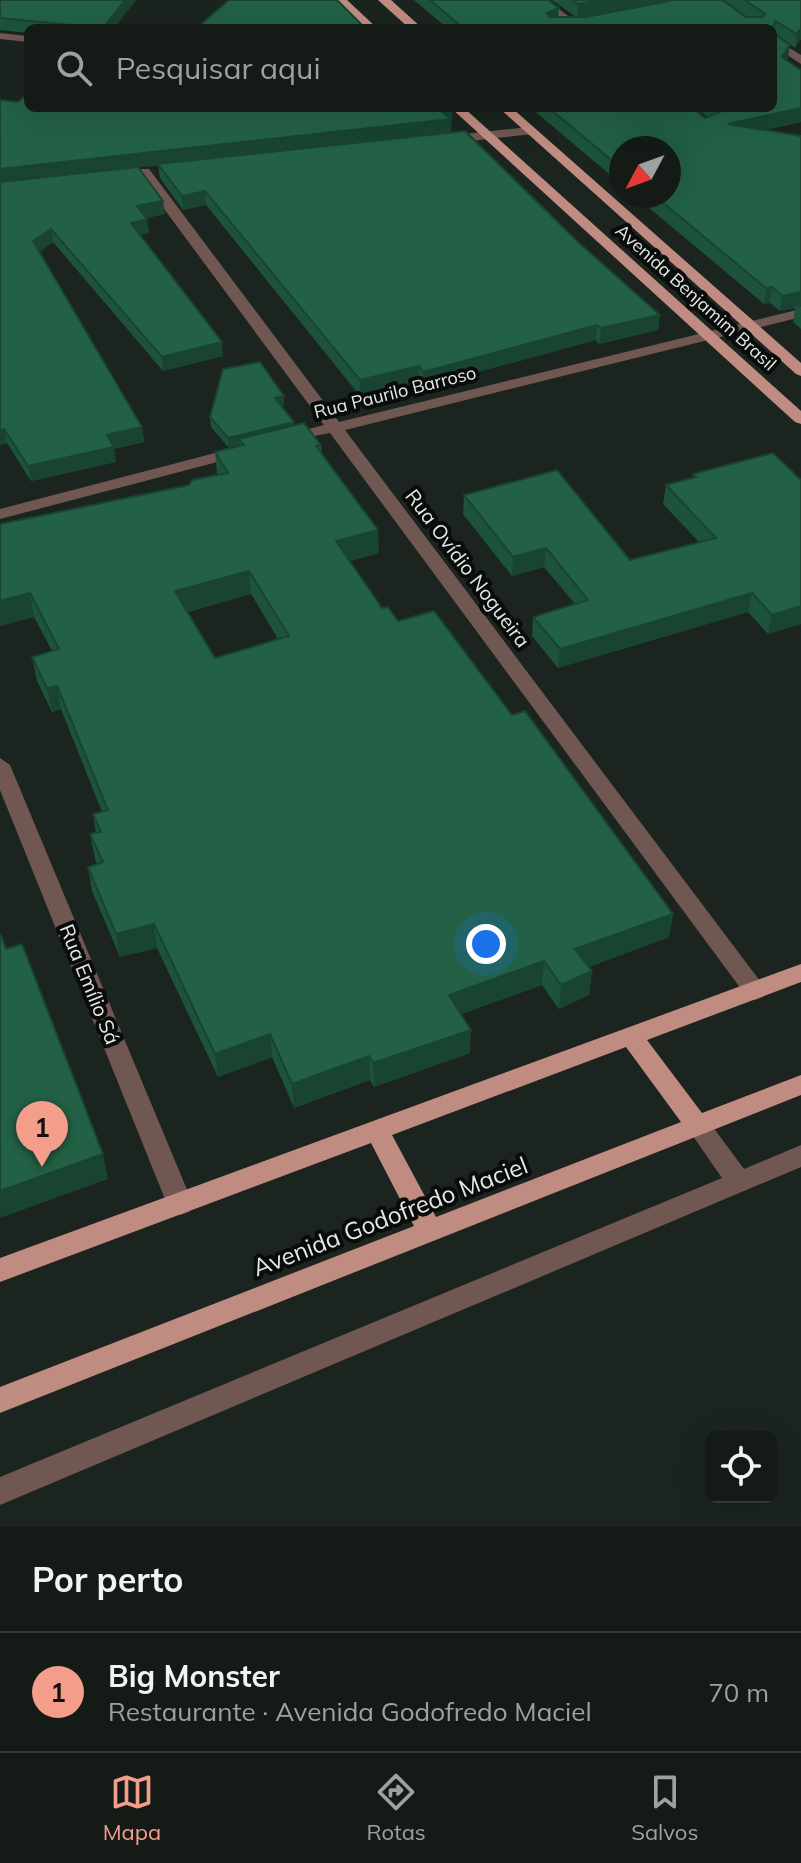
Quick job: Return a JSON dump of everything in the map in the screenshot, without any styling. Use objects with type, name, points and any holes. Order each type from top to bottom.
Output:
[{"type":"main road","points":[[341,0],[367,24]]},
{"type":"main road","points":[[384,0],[411,24]]},
{"type":"main road","name":"Avenida Benjamim Brasil","points":[[462,112],[801,419]]},
{"type":"main road","name":"Avenida Benjamim Brasil","points":[[509,112],[801,371]]},
{"type":"main road","points":[[0,1270],[801,973]]},
{"type":"main road","points":[[631,1036],[698,1126]]},
{"type":"main road","name":"Avenida Godofredo Maciel","points":[[0,1400],[801,1085]]},
{"type":"main road","points":[[377,1131],[430,1231]]},
{"type":"street","points":[[540,0],[578,24]]},
{"type":"street","points":[[0,36],[24,39]]},
{"type":"street","points":[[777,44],[801,60]]},
{"type":"street","points":[[428,141],[529,131]]},
{"type":"street","name":"Rua Ovídio Nogueira","points":[[144,172],[755,991]]},
{"type":"street","name":"Rua Paurilo Barroso","points":[[0,514],[335,427],[801,313]]},
{"type":"street","name":"Rua Emílio Sá","points":[[0,765],[180,1204]]},
{"type":"street","points":[[698,1126],[739,1182]]},
{"type":"street","points":[[0,1491],[525,1275],[801,1156]]},
{"type":"building","points":[[0,0],[125,0],[106,24],[62,24],[0,18]]},
{"type":"building","points":[[229,0],[337,0],[361,24],[202,24]]},
{"type":"building","points":[[430,0],[548,0],[559,8],[547,13],[550,17],[586,17],[674,0],[722,0],[746,17],[762,17],[765,14],[745,0],[801,0],[801,28],[797,34],[775,21],[774,24],[458,24]]},
{"type":"building","points":[[572,0],[601,0],[578,4]]},
{"type":"building","points":[[777,36],[790,45],[782,57],[801,70],[801,108],[728,124],[801,136],[801,292],[782,296],[772,287],[767,289],[669,208],[681,208],[681,136],[609,136],[609,158],[554,112],[698,112],[705,118],[720,112],[777,112]]},
{"type":"building","points":[[24,97],[24,112],[442,112],[451,119],[0,169],[0,100],[18,102]]},
{"type":"building","points":[[465,131],[578,242],[660,315],[601,328],[597,325],[423,372],[419,366],[360,380],[205,191],[182,196],[158,164]]},
{"type":"building","points":[[138,167],[163,201],[137,206],[147,219],[131,223],[222,342],[162,357],[51,229],[33,241],[142,427],[107,435],[114,447],[28,466],[4,429],[0,430],[0,182]]},
{"type":"building","points":[[260,362],[284,396],[275,398],[294,422],[228,438],[210,417],[223,369]]},
{"type":"building","points":[[304,423],[321,445],[316,446],[378,530],[336,541],[382,608],[388,607],[398,621],[434,611],[512,715],[525,711],[673,914],[575,949],[592,971],[561,985],[544,961],[449,995],[471,1030],[373,1063],[369,1056],[292,1084],[270,1034],[215,1054],[154,924],[116,934],[88,867],[103,862],[90,834],[101,832],[93,814],[108,810],[57,686],[47,688],[32,657],[59,649],[30,593],[0,601],[0,524],[189,485],[192,480],[228,473],[215,452],[244,445],[239,439]],"holes":[[[249,571],[289,636],[215,658],[175,591]]]},
{"type":"building","points":[[773,453],[801,480],[801,606],[772,615],[752,593],[560,649],[533,617],[588,600],[546,548],[513,557],[464,495],[557,470],[630,560],[716,538],[666,485],[696,477],[693,474]]},
{"type":"building","points":[[0,933],[6,949],[22,944],[103,1154],[0,1191]]},
{"type":"place","name":"Big Monster","points":[[42,1167]]}]
